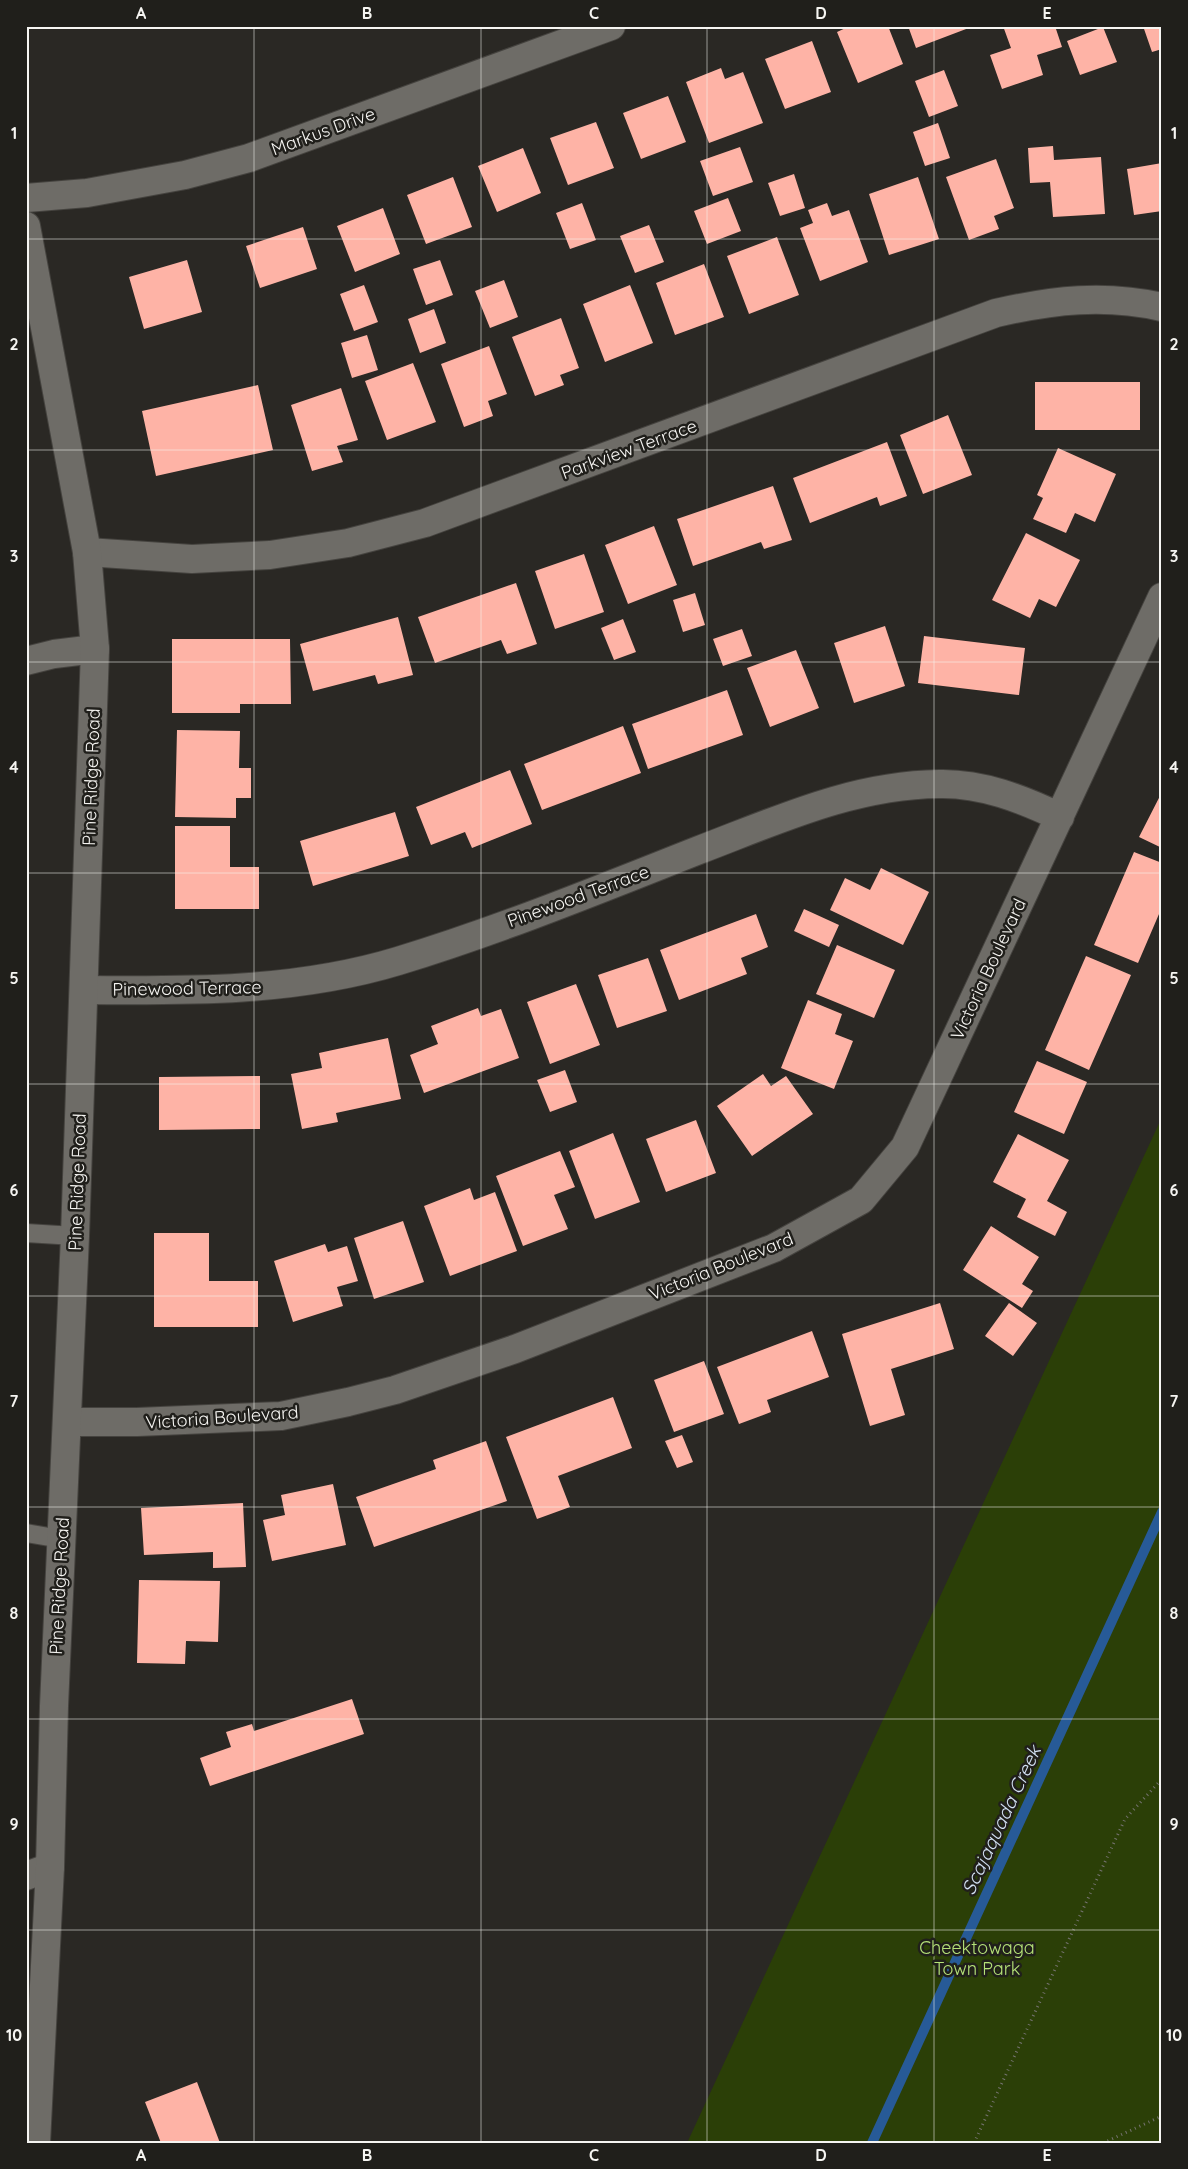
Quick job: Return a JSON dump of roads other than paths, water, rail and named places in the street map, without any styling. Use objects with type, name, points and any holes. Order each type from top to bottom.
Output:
[{"type":"street","name":"Markus Drive","points":[[26,198],[87,192],[185,175],[249,158],[611,26]]},
{"type":"street","name":"Pine Ridge Road","points":[[26,226],[32,283],[87,552],[95,649],[75,1236],[62,1539],[54,1706],[38,1872],[36,2143]]},
{"type":"street","name":"Parkview Terrace","points":[[87,552],[192,559],[270,555],[348,543],[425,523],[996,313],[1038,303],[1092,299],[1135,301],[1162,308]]},
{"type":"street","name":"Victoria Boulevard","points":[[67,1422],[137,1422],[281,1416],[395,1390],[515,1349],[774,1248],[861,1200],[905,1147],[1162,597]]},
{"type":"street","points":[[26,661],[54,654],[95,649]]},
{"type":"street","name":"Pinewood Terrace","points":[[84,990],[154,990],[290,985],[396,962],[552,906],[827,802],[887,787],[941,784],[974,786],[1024,800],[1060,817]]},
{"type":"lane","points":[[26,1233],[75,1236]]},
{"type":"lane","points":[[26,1533],[62,1539]]},
{"type":"waterway","name":"Scajaquada Creek","points":[[872,2143],[1162,1512]]},
{"type":"park label","name":"Cheektowaga Town Park","points":[[977,1957]]}]
